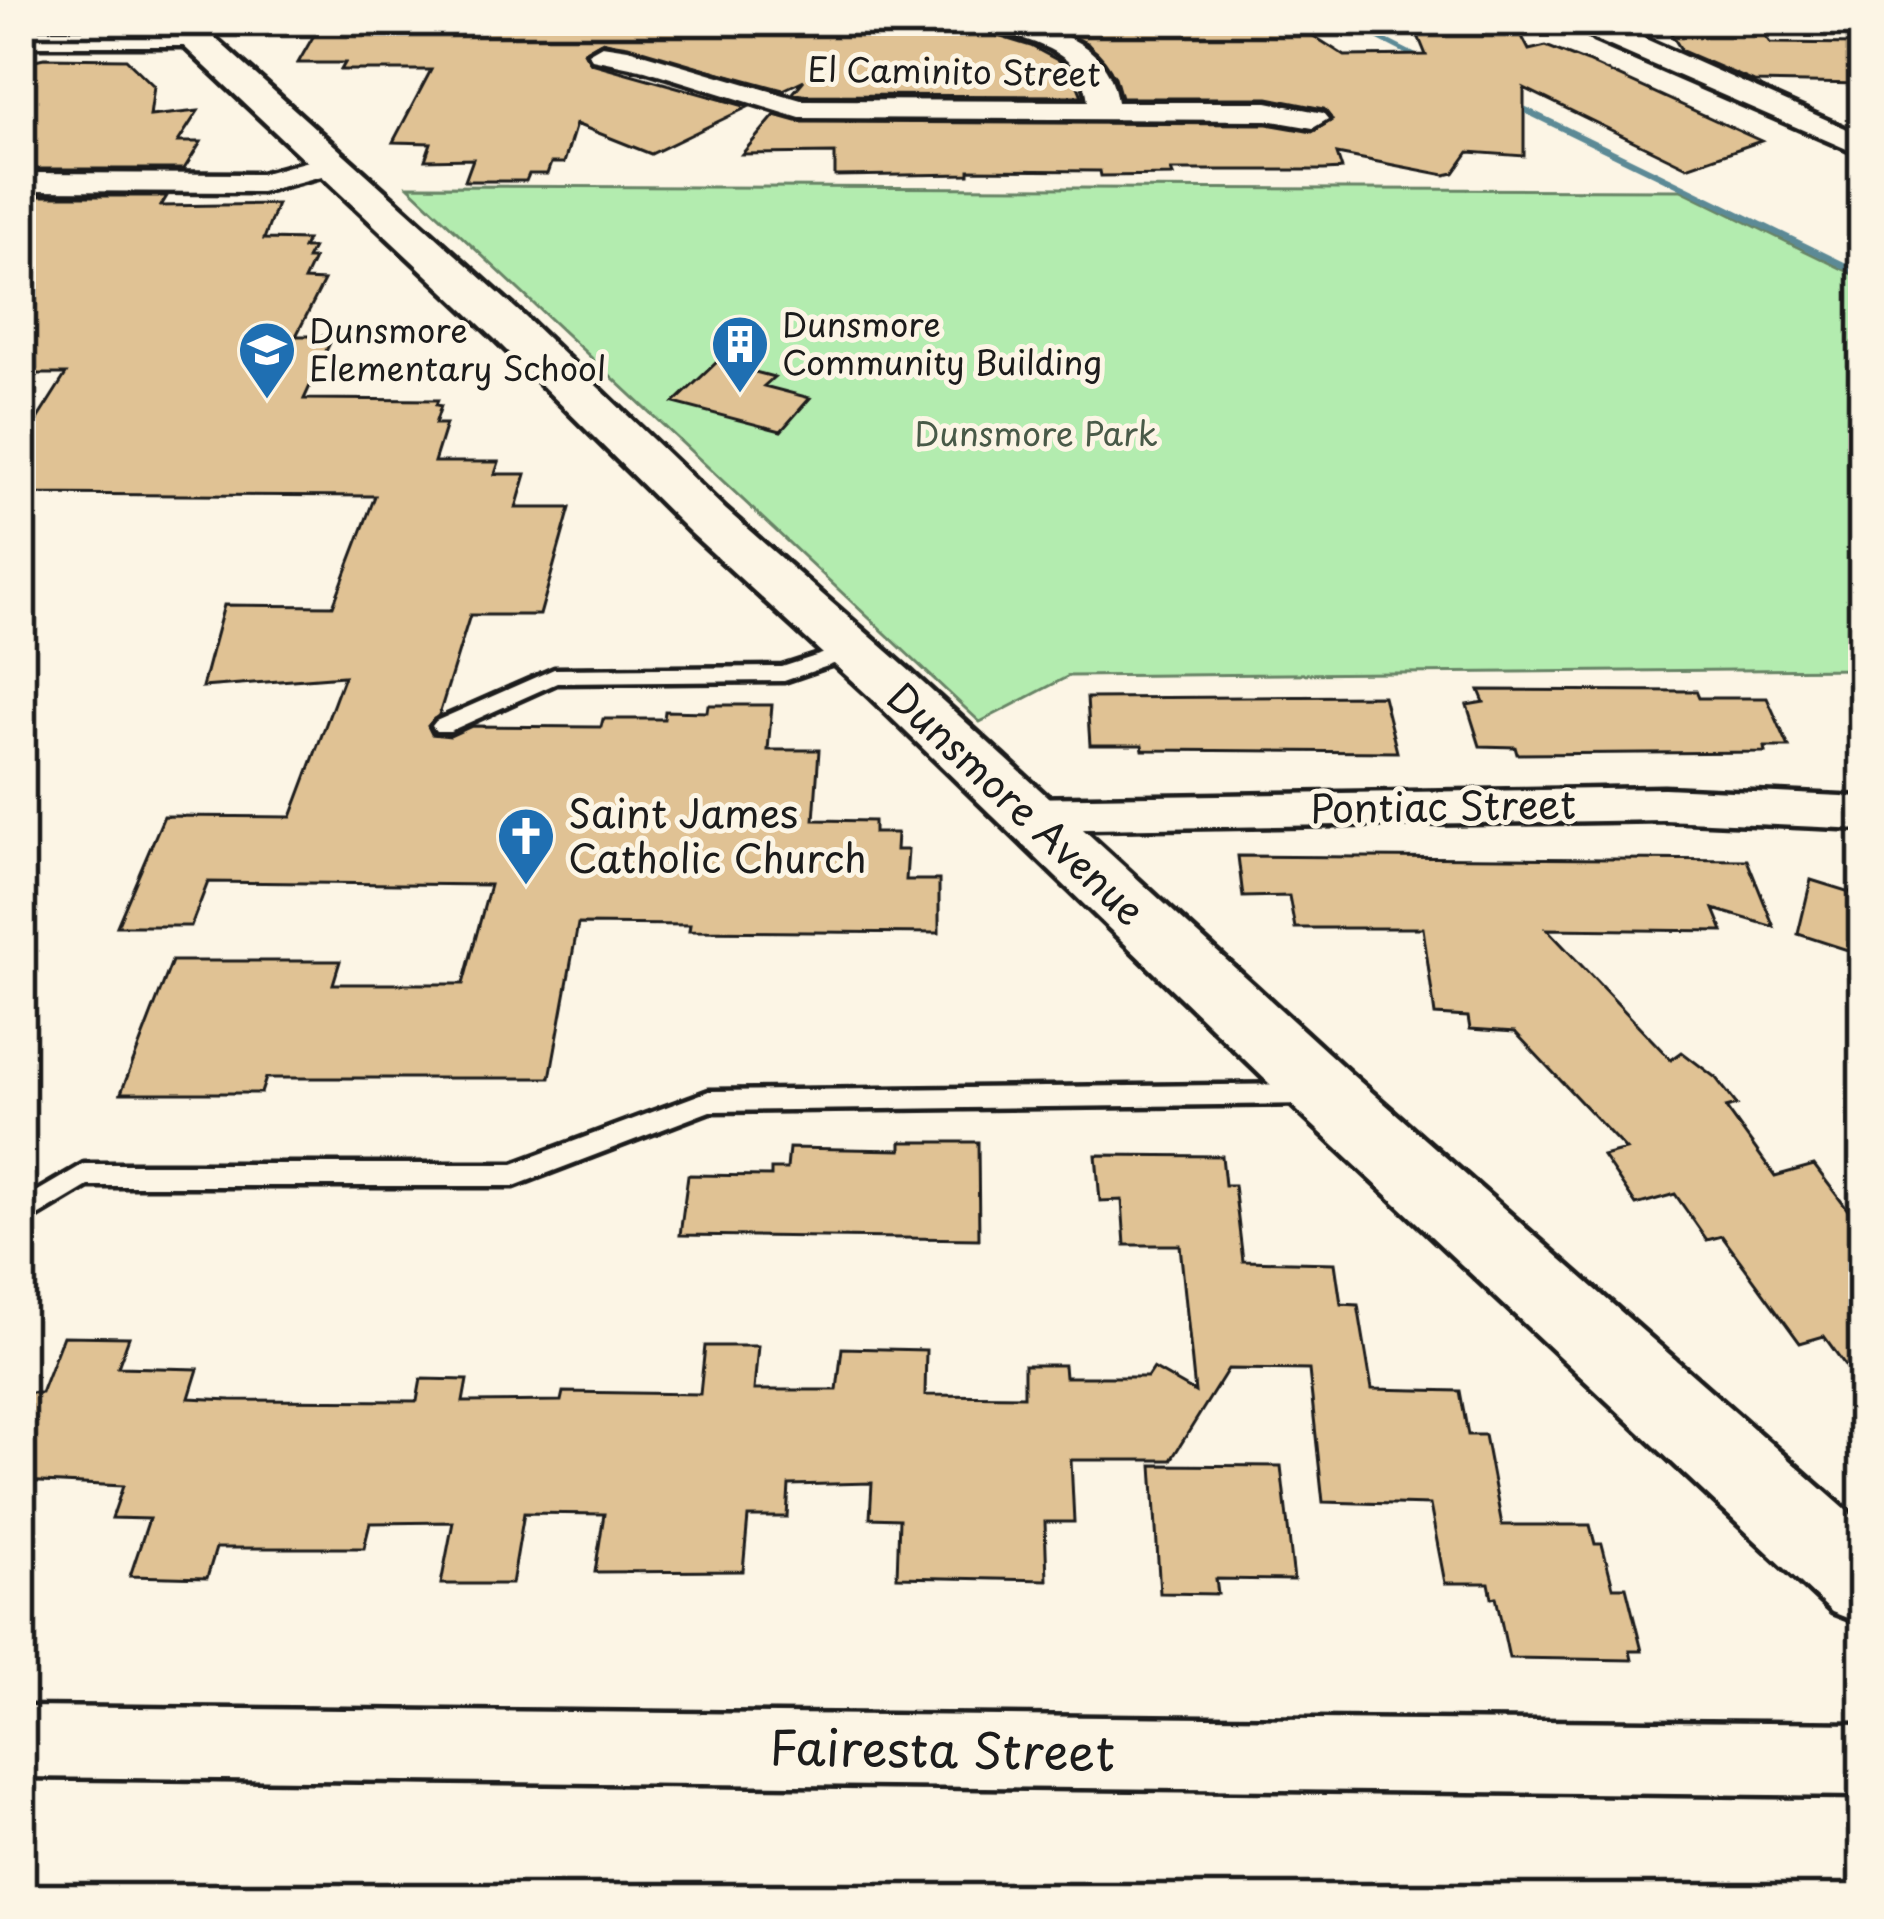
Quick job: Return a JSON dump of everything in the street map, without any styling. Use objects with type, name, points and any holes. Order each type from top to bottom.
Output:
[{"type":"street","points":[[992,21],[1063,44],[1082,56],[1096,70],[1103,110]]},
{"type":"street","points":[[1588,21],[1604,33],[1863,147]]},
{"type":"street","points":[[21,38],[184,29]]},
{"type":"street","name":"Dunsmore Avenue","points":[[184,29],[1023,814],[1863,1582]]},
{"type":"street","name":"El Caminito Street","points":[[602,53],[648,58],[754,98],[800,109],[1267,111],[1313,119]]},
{"type":"street","points":[[1790,115],[1863,115]]},
{"type":"street","points":[[21,182],[261,183],[330,164]]},
{"type":"street","name":"Pontiac Street","points":[[1023,814],[1664,804],[1863,812]]},
{"type":"street","name":"Fairesta Street","points":[[21,1742],[1863,1760]]},
{"type":"lane","points":[[443,726],[554,676],[784,674],[850,651]]},
{"type":"lane","points":[[31,1209],[84,1175],[514,1175],[709,1101],[1326,1094]]},
{"type":"green space","name":"Dunsmore Park","points":[[408,186],[1681,190],[1863,279],[1863,669],[1069,676],[980,722]]},
{"type":"building","points":[[322,21],[736,21],[774,34],[803,21],[974,21],[981,31],[1031,46],[1061,62],[1072,72],[1082,96],[802,95],[793,93],[804,80],[783,90],[603,41],[584,52],[591,63],[748,107],[651,154],[576,124],[564,163],[551,163],[547,174],[529,174],[526,181],[465,181],[473,159],[425,160],[431,143],[393,142],[431,70],[341,70],[345,63],[298,63]]},
{"type":"building","points":[[1029,21],[1290,21],[1345,56],[1426,55],[1412,21],[1514,21],[1529,50],[1546,46],[1587,62],[1761,141],[1687,167],[1524,88],[1524,156],[1469,152],[1454,173],[1445,175],[1337,154],[1342,169],[1171,170],[1173,175],[1101,176],[1100,171],[969,170],[969,174],[835,176],[835,153],[742,154],[775,115],[800,122],[1267,124],[1312,132],[1332,120],[1324,109],[1268,98],[1121,98],[1115,77],[1087,43]]},
{"type":"building","points":[[1663,21],[1755,21],[1770,43],[1863,44],[1863,84],[1754,82],[1682,51]]},
{"type":"building","points":[[44,58],[126,59],[154,86],[150,116],[198,111],[178,142],[201,142],[184,169],[21,169],[21,63]]},
{"type":"building","points":[[21,196],[167,196],[161,206],[277,204],[264,239],[307,240],[303,248],[313,248],[307,259],[314,259],[304,280],[324,281],[296,336],[333,336],[304,399],[438,400],[436,405],[441,406],[435,424],[446,424],[434,462],[499,462],[495,474],[526,474],[516,508],[570,508],[540,615],[470,615],[439,715],[428,726],[432,734],[450,736],[472,726],[601,727],[603,719],[664,719],[665,711],[707,712],[708,705],[772,705],[768,750],[819,750],[814,820],[874,821],[874,833],[897,833],[896,850],[908,850],[906,880],[939,880],[939,933],[689,931],[690,925],[578,924],[550,1078],[266,1078],[261,1093],[121,1093],[172,961],[340,961],[333,984],[463,984],[490,885],[208,882],[191,926],[117,926],[164,816],[291,817],[344,676],[202,687],[224,605],[333,606],[375,496],[21,494],[21,445],[66,374],[21,374]]},
{"type":"building","name":"Dunsmore Community Building","points":[[717,362],[774,377],[764,386],[810,398],[781,431],[674,403]]},
{"type":"building","points":[[1479,690],[1696,691],[1699,698],[1767,698],[1789,747],[1764,747],[1765,752],[1517,754],[1515,747],[1480,746],[1467,705],[1484,702]]},
{"type":"building","points":[[1383,696],[1397,752],[1143,750],[1142,745],[1090,745],[1087,698]]},
{"type":"building","points":[[1238,856],[1747,860],[1774,927],[1714,909],[1723,931],[1547,929],[1671,1060],[1682,1052],[1716,1078],[1737,1105],[1726,1108],[1775,1176],[1814,1165],[1863,1230],[1863,1390],[1824,1336],[1800,1343],[1722,1236],[1707,1240],[1675,1194],[1636,1205],[1603,1156],[1626,1150],[1515,1032],[1470,1029],[1468,1017],[1435,1015],[1423,928],[1295,928],[1289,896],[1243,897]]},
{"type":"building","points":[[1811,880],[1863,896],[1863,955],[1798,934]]},
{"type":"building","points":[[901,1142],[978,1142],[979,1239],[680,1235],[688,1175],[771,1176],[771,1169],[787,1169],[789,1148],[901,1150]]},
{"type":"building","points":[[1096,1155],[1222,1156],[1225,1185],[1234,1185],[1243,1261],[1335,1263],[1341,1304],[1358,1305],[1372,1389],[1460,1391],[1468,1435],[1485,1435],[1502,1525],[1590,1525],[1595,1544],[1602,1544],[1613,1587],[1626,1587],[1642,1651],[1630,1651],[1632,1660],[1509,1658],[1489,1583],[1445,1583],[1430,1505],[1323,1502],[1309,1370],[1228,1369],[1171,1460],[1071,1460],[1074,1522],[1045,1522],[1047,1580],[897,1577],[899,1519],[870,1518],[872,1483],[789,1485],[787,1517],[748,1517],[743,1571],[595,1572],[604,1514],[524,1513],[512,1584],[441,1584],[453,1522],[370,1523],[364,1548],[216,1548],[207,1578],[130,1576],[149,1519],[112,1518],[123,1486],[21,1481],[21,1393],[41,1393],[63,1336],[129,1337],[118,1367],[198,1369],[189,1398],[417,1401],[421,1379],[467,1380],[463,1402],[561,1401],[563,1392],[700,1394],[705,1346],[758,1346],[754,1390],[837,1390],[842,1348],[926,1350],[925,1395],[1024,1396],[1024,1365],[1064,1365],[1065,1377],[1147,1377],[1153,1368],[1195,1392],[1180,1245],[1125,1245],[1122,1200],[1100,1201]]},
{"type":"building","points":[[1152,1465],[1281,1466],[1294,1580],[1216,1579],[1218,1594],[1160,1593]]},
{"type":"waterway","points":[[1345,21],[1428,62]]},
{"type":"waterway","points":[[1509,102],[1863,275]]},
{"type":"place","name":"Dunsmore Community Building","points":[[740,395]]},
{"type":"place","name":"Dunsmore Elementary School","points":[[267,401]]},
{"type":"place","name":"Saint James Catholic Church","points":[[526,887]]}]
